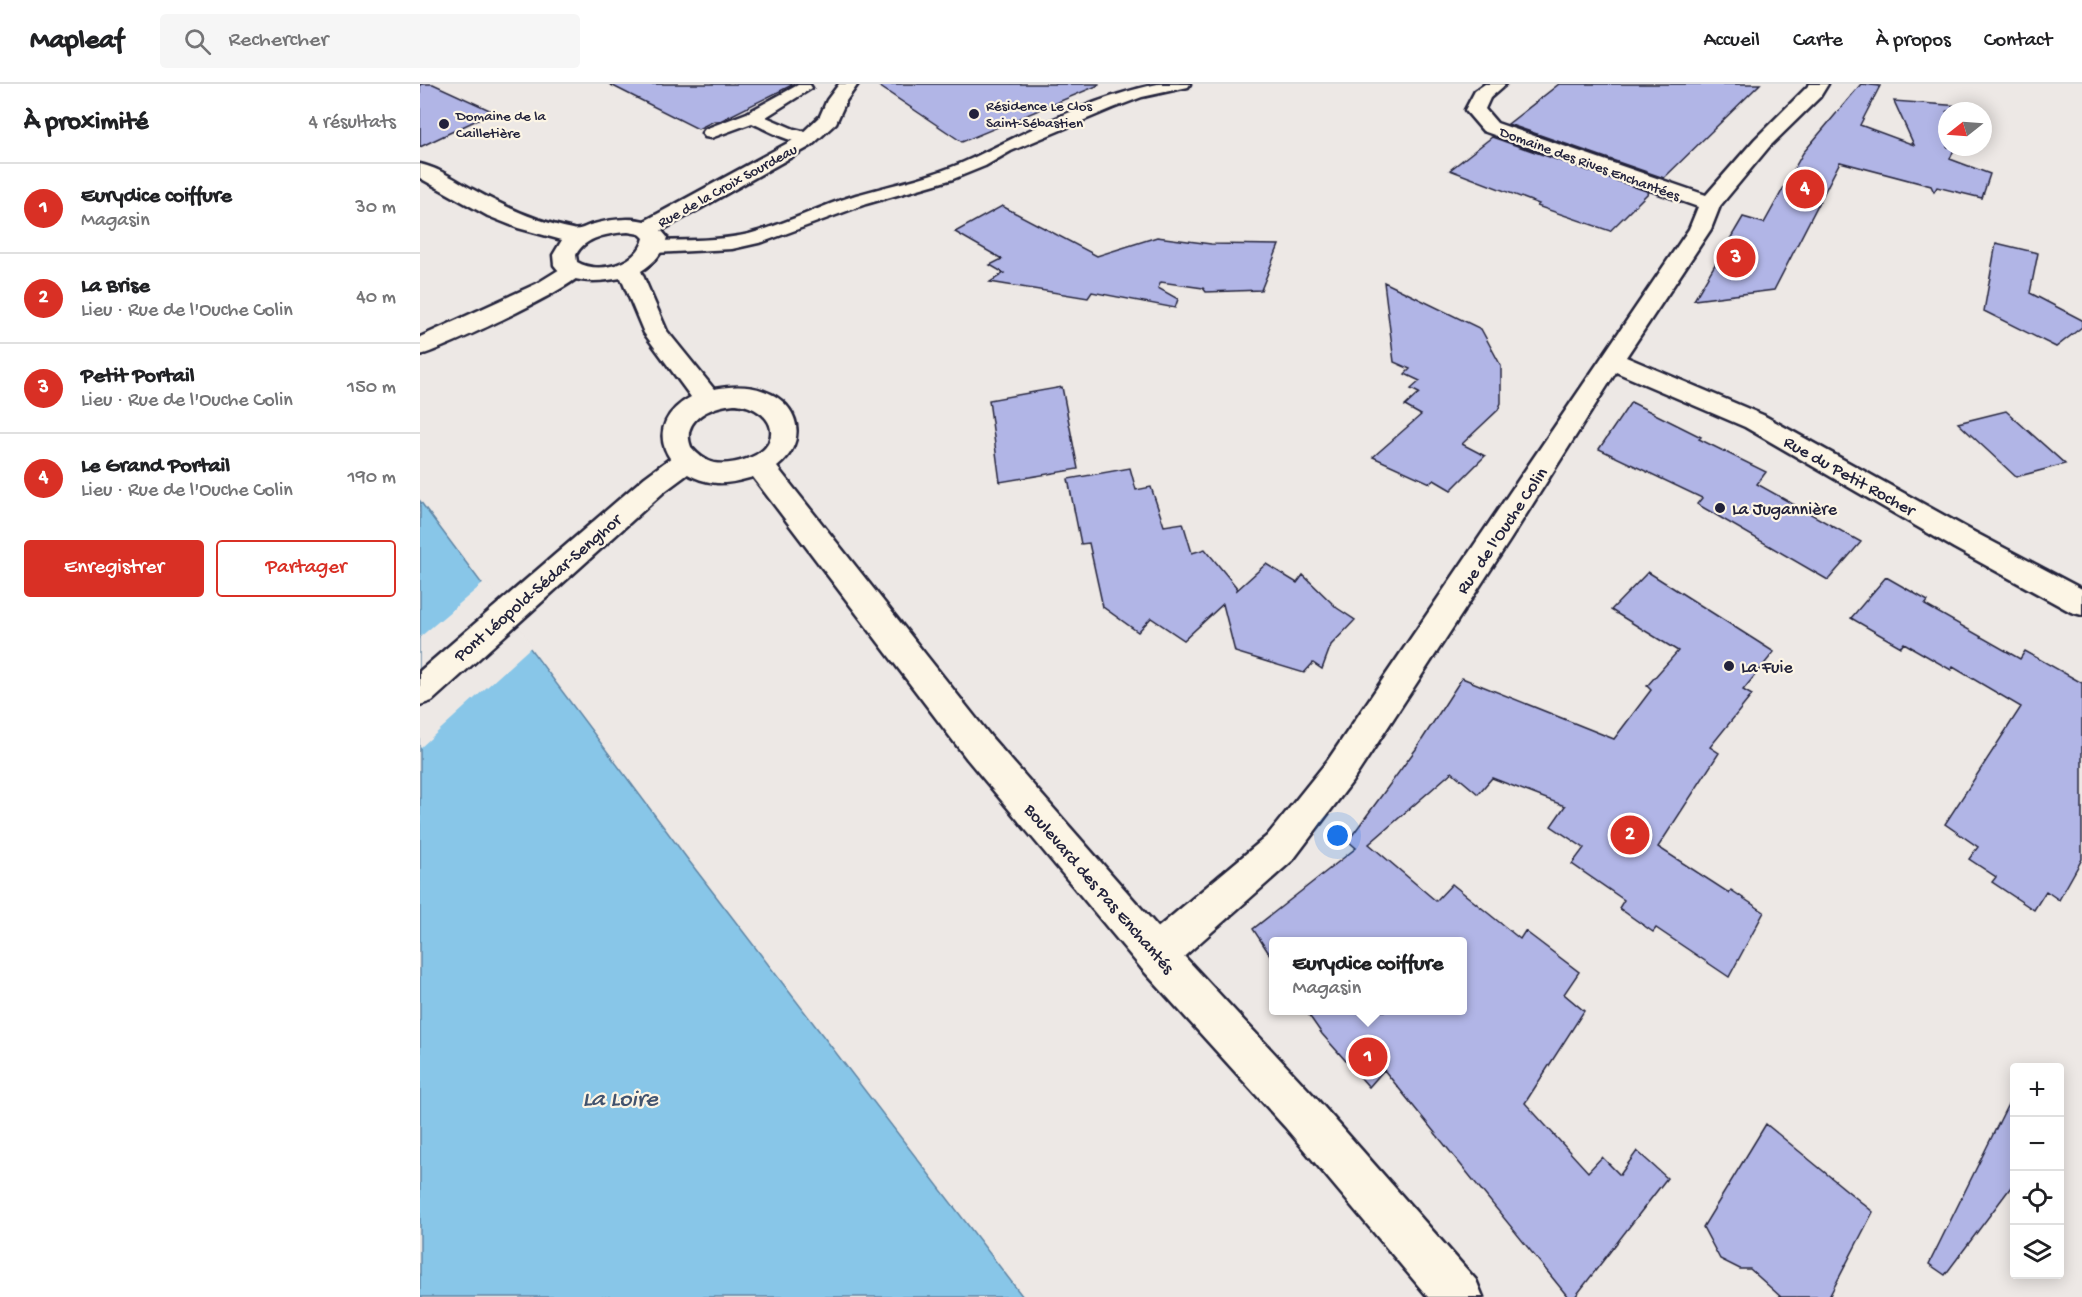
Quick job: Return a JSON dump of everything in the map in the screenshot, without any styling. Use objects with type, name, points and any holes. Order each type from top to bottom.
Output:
[{"type":"street","name":"Rue de la Croix Sourdeau","points":[[628,268],[646,257],[651,238],[809,138],[829,118],[837,100],[849,84]]},
{"type":"street","name":"Domaine des Rives Enchantées","points":[[1497,84],[1482,95],[1475,110],[1490,127],[1677,195],[1710,204]]},
{"type":"street","name":"Rue de l'Ouche Colin","points":[[1156,955],[1280,848],[1340,771],[1700,229],[1710,204],[1762,143],[1818,88],[1819,84]]},
{"type":"street","points":[[1825,84],[1838,85]]},
{"type":"street","points":[[420,170],[496,211],[526,223],[579,238]]},
{"type":"street","points":[[651,238],[634,225],[596,230],[579,238],[569,247],[563,259],[566,266],[583,274],[602,274],[628,268],[656,333],[708,400]]},
{"type":"street","points":[[420,347],[544,289],[573,271]]},
{"type":"street","name":"Rue du Petit Rocher","points":[[1611,360],[1754,421],[1964,540],[2082,603]]},
{"type":"street","points":[[734,394],[758,398],[779,417],[784,428],[784,439],[776,453],[759,465],[736,472],[716,473],[700,469],[687,461],[678,451],[675,440],[676,428],[683,416],[708,400],[734,394]]},
{"type":"street","name":"Pont Léopold-Sédar-Senghor","points":[[420,691],[655,484],[687,461]]},
{"type":"street","name":"Boulevard des Pas Enchantés","points":[[759,465],[791,502],[849,583],[979,748],[1156,955],[1300,1112],[1459,1297]]},
{"type":"lane","points":[[651,238],[732,243],[756,238],[859,200],[947,175],[979,162],[1005,147],[1107,104],[1138,93],[1182,84]]},
{"type":"lane","points":[[711,133],[753,117],[804,88]]},
{"type":"lane","points":[[753,117],[788,133],[809,138]]},
{"type":"water","name":"La Loire","points":[[420,501],[689,861],[1023,1297],[420,1297]]},
{"type":"pier","points":[[485,582],[532,646],[420,748],[420,637]]},
{"type":"building","name":"Domaine de la Cailletière","points":[[420,84],[433,84],[494,112],[420,147]]},
{"type":"building","points":[[609,84],[794,84],[720,121],[714,121],[698,129]]},
{"type":"building","name":"Résidence Le Clos Saint-Sébastien","points":[[876,84],[1099,84],[1099,85],[962,142]]},
{"type":"building","points":[[1559,84],[1760,84],[1664,178],[1508,124]]},
{"type":"building","points":[[1861,84],[1880,86],[1860,125],[1914,145],[1894,101],[1938,104],[1938,156],[1951,156],[1950,159],[1990,174],[1982,198],[1937,187],[1934,192],[1931,186],[1840,162],[1774,290],[1694,300],[1743,217],[1764,223],[1803,153]]},
{"type":"building","points":[[1492,137],[1649,192],[1610,231],[1537,206],[1539,204],[1450,170]]},
{"type":"building","points":[[1002,206],[1097,256],[1157,237],[1211,244],[1279,245],[1261,290],[1206,292],[1203,288],[1161,282],[1158,288],[1178,299],[1175,308],[1092,292],[1088,298],[990,282],[1004,273],[990,265],[1002,259],[955,232]]},
{"type":"building","points":[[1996,243],[2038,253],[2030,293],[2082,320],[2082,327],[2056,347],[1984,311]]},
{"type":"building","points":[[1384,282],[1481,329],[1501,366],[1501,403],[1498,410],[1462,444],[1485,456],[1451,490],[1434,480],[1430,483],[1373,457],[1421,415],[1405,406],[1419,393],[1411,389],[1420,381],[1405,374],[1410,369],[1394,362]]},
{"type":"building","points":[[1062,387],[1078,469],[1000,482],[989,400]]},
{"type":"building","points":[[1631,402],[1766,472],[1757,484],[1861,542],[1828,580],[1697,504],[1702,498],[1599,449]]},
{"type":"building","points":[[2006,411],[2065,464],[2016,477],[1958,423]]},
{"type":"building","points":[[1130,468],[1136,490],[1151,487],[1164,526],[1183,523],[1192,553],[1205,549],[1238,589],[1236,591],[1266,564],[1297,583],[1303,575],[1337,608],[1355,620],[1331,645],[1322,669],[1313,663],[1304,673],[1235,652],[1223,604],[1184,640],[1151,618],[1138,632],[1103,607],[1089,543],[1081,544],[1068,479]]},
{"type":"building","points":[[1648,572],[1774,652],[1743,690],[1752,695],[1710,747],[1719,753],[1658,847],[1729,893],[1731,890],[1764,912],[1729,977],[1656,928],[1653,932],[1619,908],[1624,900],[1572,864],[1584,848],[1551,826],[1565,806],[1492,778],[1478,794],[1452,772],[1369,844],[1436,901],[1452,884],[1520,939],[1525,931],[1579,972],[1564,994],[1584,1011],[1525,1103],[1588,1172],[1602,1157],[1620,1175],[1637,1151],[1667,1178],[1575,1297],[1568,1297],[1384,1070],[1369,1087],[1322,1034],[1309,1015],[1467,1015],[1467,937],[1269,937],[1269,953],[1253,929],[1356,848],[1348,841],[1416,749],[1462,678],[1614,739],[1651,690],[1647,686],[1678,651],[1611,610]]},
{"type":"building","points":[[1886,577],[1928,601],[1925,605],[2020,659],[2025,651],[2082,683],[2082,859],[2059,900],[2046,891],[2034,910],[1992,882],[1996,877],[1969,859],[1978,847],[1945,824],[2021,707],[1953,667],[1951,670],[1904,643],[1901,647],[1851,618]]},
{"type":"building","points":[[2010,1100],[2010,1188],[1945,1275],[1929,1264]]},
{"type":"building","points":[[1766,1124],[1873,1212],[1829,1297],[1781,1297],[1750,1269],[1740,1269],[1720,1259],[1703,1227]]},
{"type":"place","name":"Résidence Le Clos Saint-Sébastien","points":[[974,114]]},
{"type":"place","name":"Domaine de la Cailletière","points":[[444,124]]},
{"type":"place","name":"Le Grand Portail","points":[[1805,189]]},
{"type":"place","name":"Petit Portail","points":[[1736,258]]},
{"type":"place","name":"La Jugannière","points":[[1720,508]]},
{"type":"place","name":"La Fuie","points":[[1729,666]]},
{"type":"place","name":"La Brise","points":[[1630,835]]},
{"type":"place","name":"Eurydice coiffure","points":[[1368,1057]]}]
